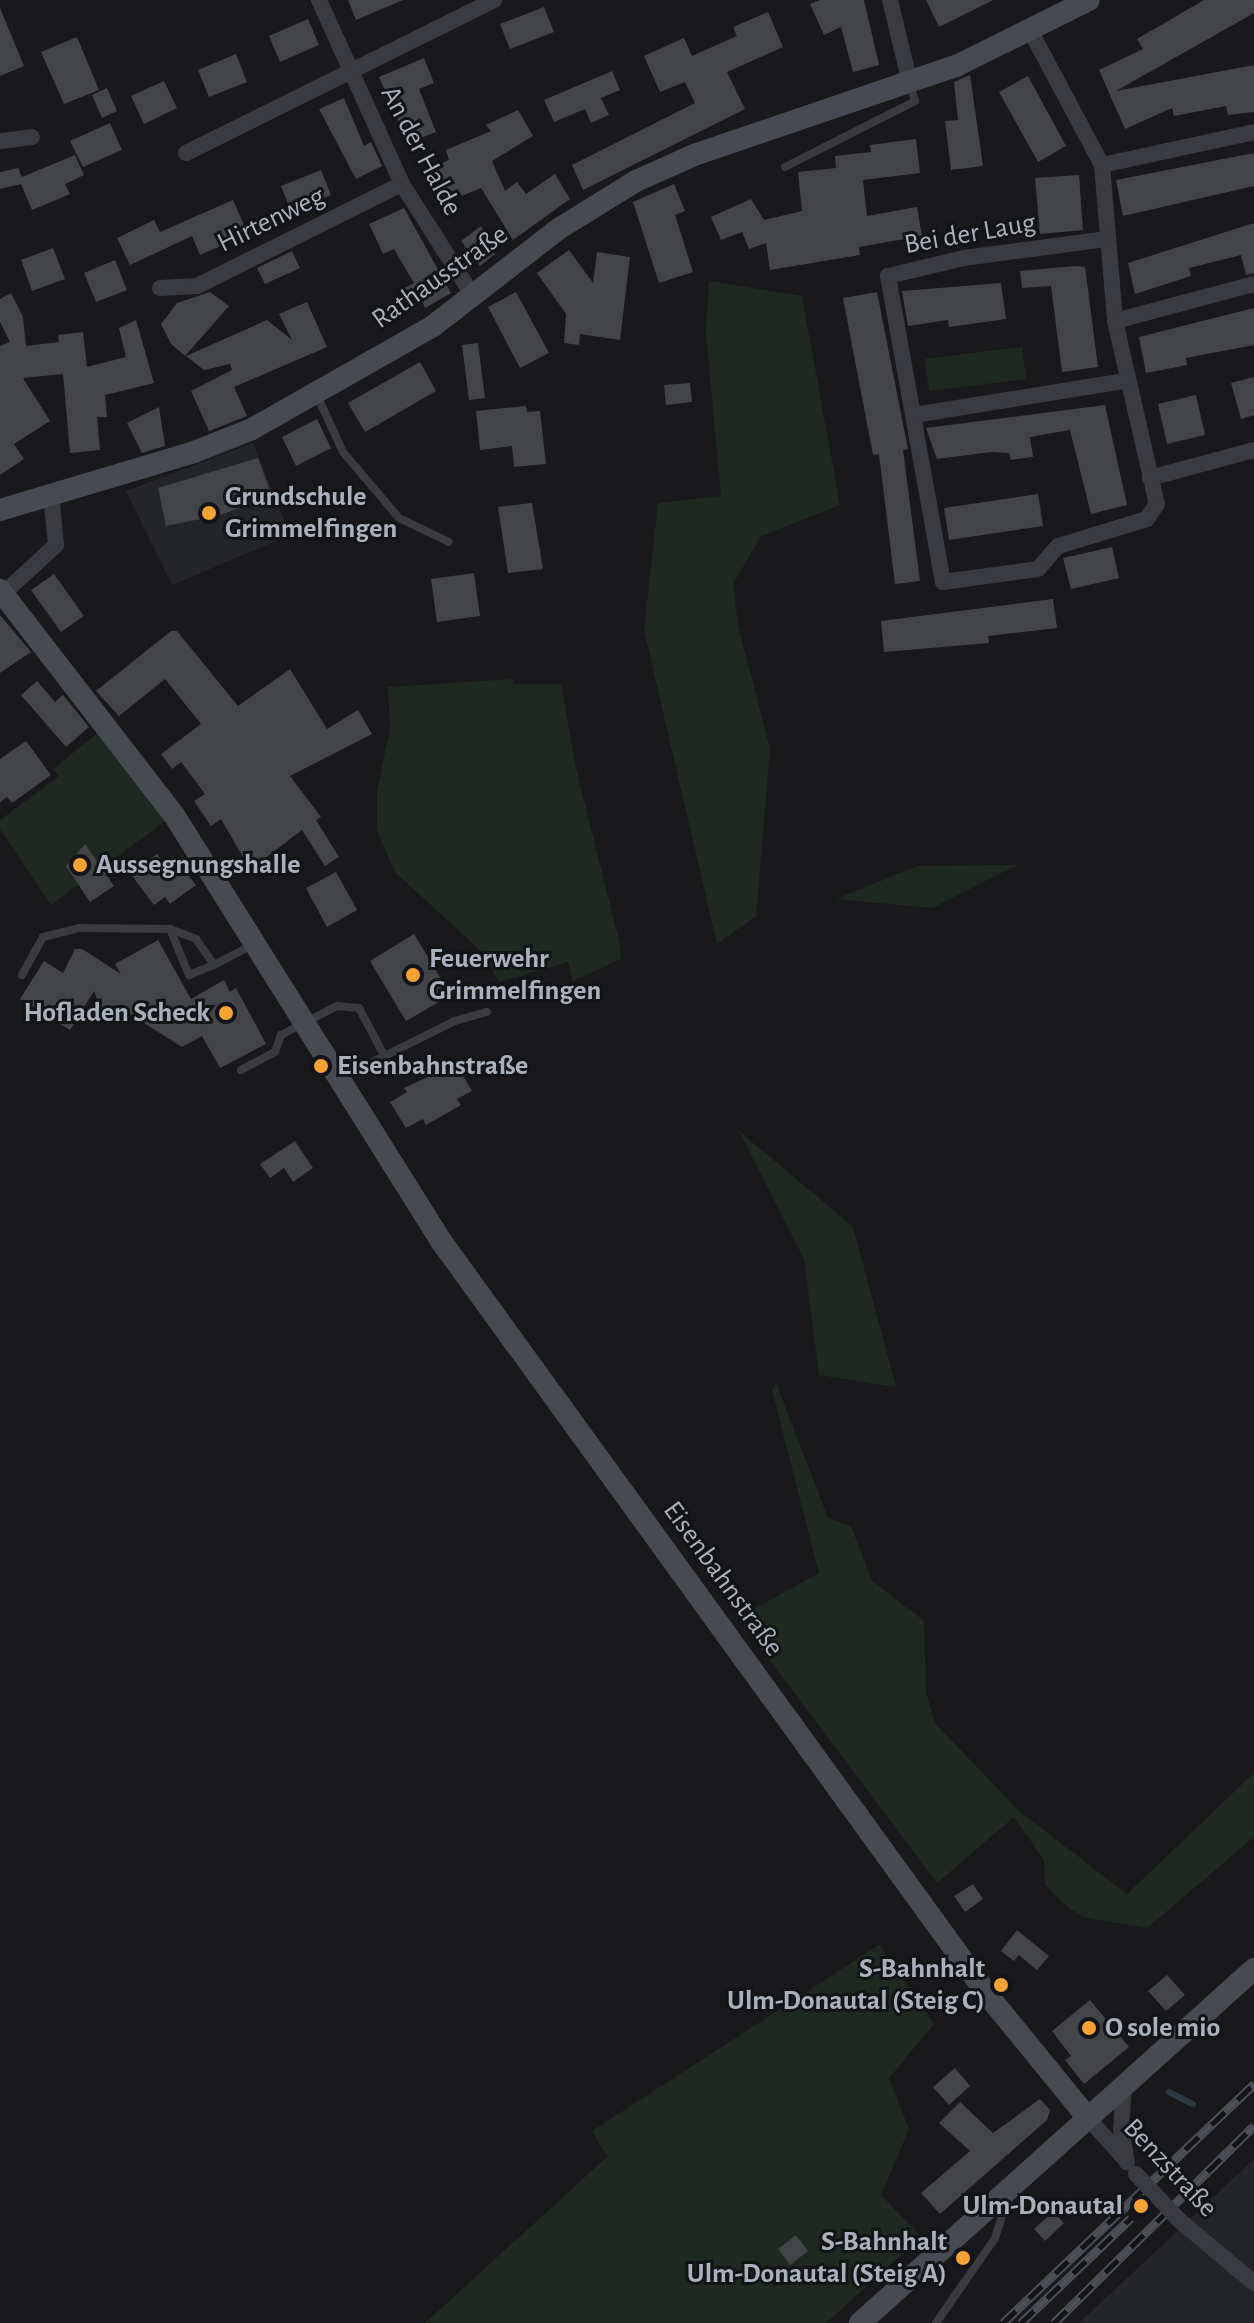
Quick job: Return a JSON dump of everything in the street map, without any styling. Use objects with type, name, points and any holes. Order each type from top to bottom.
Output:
[{"type":"street","name":"An der Halde","points":[[319,0],[402,184],[473,296]]},
{"type":"street","points":[[350,70],[494,0]]},
{"type":"street","points":[[890,0],[910,83]]},
{"type":"street","name":"Rathausstraße","points":[[0,510],[194,452],[252,429],[433,326],[560,228],[636,181],[694,155],[910,83],[1031,32],[1089,0]]},
{"type":"street","name":"Bei der Laug","points":[[1031,32],[1102,165],[1115,321],[1125,381],[1157,504],[1147,519],[1058,546],[1038,569],[943,582],[888,276],[976,256],[1106,239]]},
{"type":"street","name":"An der Halde","points":[[186,153],[350,70]]},
{"type":"street","points":[[1102,165],[1254,132]]},
{"type":"street","points":[[0,141],[32,137]]},
{"type":"street","name":"Hirtenweg","points":[[160,288],[197,286],[402,184]]},
{"type":"street","points":[[1115,321],[1254,284]]},
{"type":"street","points":[[914,415],[1125,381]]},
{"type":"street","points":[[1150,478],[1254,450]]},
{"type":"street","points":[[1,592],[56,545],[51,493]]},
{"type":"street","name":"Eisenbahnstraße","points":[[1,592],[174,815],[441,1241],[980,1986],[1087,2117]]},
{"type":"street","points":[[860,2323],[1254,1969]]},
{"type":"street","points":[[1124,2085],[1121,2129],[1132,2168]]},
{"type":"street","name":"Benzstraße","points":[[1087,2117],[1179,2220],[1254,2283]]},
{"type":"lane","points":[[785,167],[915,101],[910,83]]},
{"type":"lane","points":[[316,392],[343,452],[399,518],[449,542]]},
{"type":"lane","points":[[22,975],[43,937],[80,928],[170,929],[196,939],[214,965]]},
{"type":"lane","points":[[170,929],[189,975],[255,944]]},
{"type":"lane","points":[[241,1070],[275,1052],[281,1035],[337,1006],[359,1008],[384,1055]]},
{"type":"lane","points":[[339,1078],[455,1021],[487,1012]]},
{"type":"lane","points":[[936,2323],[995,2238],[1011,2189]]},
{"type":"shaded area","points":[[709,281],[802,296],[840,505],[761,536],[733,584],[738,625],[770,749],[756,916],[717,944],[644,630],[658,503],[721,496],[706,333]]},
{"type":"shaded area","points":[[1022,347],[1026,379],[929,391],[925,359]]},
{"type":"shaded area","name":"Grundschule Grimmelfingen","points":[[253,443],[290,535],[172,585],[126,491]]},
{"type":"shaded area","points":[[513,679],[514,684],[561,684],[576,768],[620,944],[621,959],[573,981],[568,962],[499,982],[485,955],[395,872],[377,830],[377,791],[390,729],[388,687]]},
{"type":"shaded area","points":[[103,729],[168,819],[51,905],[0,829],[0,820],[59,776],[53,769]]},
{"type":"shaded area","points":[[1017,865],[932,908],[836,899],[918,866]]},
{"type":"shaded area","points":[[739,1131],[853,1227],[896,1387],[819,1375],[804,1259]]},
{"type":"shaded area","points":[[776,1383],[828,1518],[851,1526],[872,1581],[924,1621],[926,1692],[935,1723],[1020,1812],[1127,1894],[1254,1773],[1254,1837],[1147,1928],[1086,1918],[1066,1906],[1045,1885],[1044,1860],[1014,1817],[937,1883],[738,1618],[819,1573],[772,1390]]},
{"type":"shaded area","points":[[879,1945],[934,2024],[889,2078],[909,2129],[881,2195],[921,2237],[826,2323],[425,2323],[607,2157],[592,2131]]},
{"type":"shaded area","points":[[1254,2159],[1254,2323],[1079,2323]]},
{"type":"building","points":[[348,0],[403,0],[356,20]]},
{"type":"building","points":[[820,0],[864,0],[879,65],[853,72],[841,27],[824,35],[810,4]]},
{"type":"building","points":[[926,0],[993,0],[939,27]]},
{"type":"building","points":[[1204,0],[1254,0],[1254,13],[1116,91],[1254,65],[1254,112],[1228,115],[1226,106],[1174,116],[1172,108],[1125,129],[1099,70],[1143,49],[1137,39]]},
{"type":"building","points":[[544,7],[554,32],[510,49],[500,24]]},
{"type":"building","points":[[0,8],[24,66],[0,76]]},
{"type":"building","points":[[768,12],[783,47],[727,72],[745,109],[583,190],[572,165],[695,103],[685,82],[660,92],[644,56],[684,38],[692,56],[737,36],[733,27]]},
{"type":"building","points":[[308,19],[319,45],[280,62],[269,36]]},
{"type":"building","points":[[77,37],[99,90],[64,104],[41,52]]},
{"type":"building","points":[[236,54],[247,82],[209,97],[198,70]]},
{"type":"building","points":[[424,58],[434,83],[419,89],[436,132],[408,143],[379,77]]},
{"type":"building","points":[[612,71],[620,90],[601,98],[609,115],[591,123],[585,109],[554,122],[544,100]]},
{"type":"building","points":[[970,75],[983,166],[951,170],[945,121],[958,120],[954,82]]},
{"type":"building","points":[[1028,76],[1066,146],[1038,162],[999,92]]},
{"type":"building","points":[[164,81],[177,108],[144,124],[131,96]]},
{"type":"building","points":[[107,88],[117,111],[102,118],[92,95]]},
{"type":"building","points":[[344,98],[364,146],[371,142],[382,166],[356,179],[319,109]]},
{"type":"building","points":[[518,110],[533,136],[492,161],[505,191],[517,182],[526,194],[555,174],[570,199],[513,240],[481,188],[445,203],[431,168],[449,160],[446,150],[491,131],[486,125]]},
{"type":"building","points":[[110,123],[122,150],[83,167],[70,141]]},
{"type":"building","points":[[916,139],[920,173],[863,180],[867,216],[917,207],[922,236],[859,247],[860,255],[770,270],[766,243],[749,249],[742,232],[721,240],[711,217],[751,199],[764,220],[802,211],[798,172],[836,168],[835,156],[871,152],[870,145]]},
{"type":"building","points":[[1254,153],[1254,186],[1123,216],[1116,180]]},
{"type":"building","points":[[75,155],[84,175],[65,184],[70,194],[32,210],[21,184],[0,189],[0,172],[18,168],[22,177]]},
{"type":"building","points":[[321,170],[331,195],[291,211],[281,186]]},
{"type":"building","points":[[1079,175],[1083,230],[1040,234],[1035,178]]},
{"type":"building","points":[[674,184],[685,211],[675,215],[693,272],[659,283],[633,202]]},
{"type":"building","points":[[233,200],[248,234],[200,255],[192,236],[130,265],[117,238],[154,220],[160,232]]},
{"type":"building","points":[[404,208],[451,293],[425,308],[422,301],[415,305],[405,288],[414,283],[394,249],[383,254],[369,224]]},
{"type":"building","points":[[1254,223],[1254,273],[1246,275],[1241,255],[1189,268],[1191,276],[1135,294],[1128,263]]},
{"type":"building","points":[[481,226],[495,254],[480,266],[461,241]]},
{"type":"building","points":[[53,248],[65,279],[32,291],[21,260]]},
{"type":"building","points":[[569,250],[593,283],[597,252],[630,257],[620,340],[580,334],[579,345],[564,343],[566,314],[537,273]]},
{"type":"building","points":[[292,251],[300,268],[265,284],[257,268]]},
{"type":"building","points":[[115,260],[127,290],[96,302],[84,273]]},
{"type":"building","points":[[1085,267],[1098,367],[1062,372],[1051,286],[1022,288],[1020,271]]},
{"type":"building","points":[[1001,283],[1006,319],[949,327],[948,320],[908,326],[902,291]]},
{"type":"building","points":[[210,292],[229,306],[185,356],[171,344],[161,324],[177,303]]},
{"type":"building","points":[[516,292],[549,353],[520,368],[488,307]]},
{"type":"building","points":[[877,292],[908,449],[903,450],[920,581],[895,584],[879,454],[873,455],[843,298]]},
{"type":"building","points":[[11,293],[23,317],[26,346],[59,342],[58,335],[83,332],[87,367],[126,357],[119,328],[136,320],[154,383],[105,395],[107,417],[97,417],[100,450],[70,453],[63,374],[23,378],[50,421],[14,444],[24,459],[0,475],[0,346],[10,342],[0,322],[0,299]]},
{"type":"building","points":[[307,302],[327,347],[234,387],[247,416],[209,431],[191,391],[232,370],[230,364],[204,370],[186,356],[267,320],[292,340],[279,314]]},
{"type":"building","points":[[1254,308],[1254,345],[1186,358],[1187,365],[1146,373],[1139,337]]},
{"type":"building","points":[[478,343],[485,398],[469,400],[462,345]]},
{"type":"building","points":[[420,362],[436,391],[365,432],[348,403]]},
{"type":"building","points":[[1254,377],[1254,415],[1241,419],[1231,383]]},
{"type":"building","points":[[690,383],[692,402],[666,405],[664,385]]},
{"type":"building","points":[[1196,395],[1205,435],[1167,444],[1158,404]]},
{"type":"building","points":[[1105,405],[1127,505],[1091,514],[1070,430],[1030,437],[1033,457],[1011,460],[1009,453],[991,452],[937,459],[926,428]]},
{"type":"building","points":[[526,406],[527,412],[540,411],[546,464],[514,467],[512,446],[480,450],[476,411]]},
{"type":"building","points":[[159,407],[165,446],[142,453],[127,423]]},
{"type":"building","points":[[317,419],[331,448],[296,466],[282,437]]},
{"type":"building","points":[[258,458],[272,496],[220,515],[166,526],[158,488]]},
{"type":"building","points":[[1038,494],[1043,526],[949,540],[944,508]]},
{"type":"building","points":[[532,503],[543,569],[508,573],[498,507]]},
{"type":"building","points":[[1112,547],[1119,578],[1071,589],[1063,558]]},
{"type":"building","points":[[474,573],[480,616],[437,622],[431,579]]},
{"type":"building","points":[[54,574],[84,616],[61,632],[31,590]]},
{"type":"building","points":[[1053,599],[1057,628],[988,636],[989,643],[884,652],[881,621]]},
{"type":"building","points":[[0,615],[31,652],[0,673]]},
{"type":"building","points":[[171,631],[177,631],[238,706],[290,669],[327,729],[358,710],[372,734],[290,776],[321,817],[316,820],[339,857],[325,866],[302,830],[264,859],[269,867],[254,876],[221,819],[211,826],[194,801],[205,794],[181,762],[172,769],[161,754],[201,724],[165,679],[119,716],[96,691]]},
{"type":"building","points":[[37,681],[55,702],[63,695],[89,727],[66,747],[21,695]]},
{"type":"building","points":[[26,741],[51,775],[12,803],[7,797],[0,802],[0,759]]},
{"type":"building","points":[[85,844],[114,886],[90,902],[66,866]]},
{"type":"building","points":[[157,854],[164,863],[173,856],[196,885],[170,904],[165,897],[154,905],[130,873]]},
{"type":"building","points":[[336,872],[357,910],[327,927],[306,888]]},
{"type":"building","points":[[414,934],[451,995],[406,1021],[370,961]]},
{"type":"building","points":[[158,940],[191,999],[224,980],[230,992],[236,988],[266,1044],[220,1068],[202,1036],[182,1047],[128,1013],[107,1024],[94,991],[70,1030],[20,999],[44,961],[63,973],[75,949],[82,949],[121,974],[115,964]]},
{"type":"building","points":[[456,1064],[472,1091],[457,1099],[461,1105],[426,1125],[423,1119],[406,1128],[390,1102],[407,1092],[404,1088]]},
{"type":"building","points":[[295,1141],[313,1168],[293,1182],[284,1168],[270,1178],[260,1164]]},
{"type":"building","points":[[973,1884],[983,1899],[965,1912],[954,1896]]},
{"type":"building","points":[[1017,1930],[1049,1956],[1037,1970],[1019,1955],[1014,1961],[1001,1951]]},
{"type":"building","points":[[1167,1975],[1185,1995],[1166,2011],[1148,1991]]},
{"type":"building","points":[[1090,2000],[1129,2047],[1084,2084],[1065,2060],[1071,2056],[1052,2031]]},
{"type":"building","points":[[955,2068],[970,2086],[949,2105],[933,2087]]},
{"type":"building","points":[[1040,2099],[1050,2110],[1047,2120],[940,2214],[921,2193],[970,2151],[939,2123],[960,2102],[993,2133]]},
{"type":"building","points":[[1053,2212],[1064,2223],[1045,2241],[1034,2229]]},
{"type":"building","points":[[796,2235],[808,2251],[790,2265],[778,2249]]},
{"type":"waterway","points":[[1169,2092],[1193,2104]]},
{"type":"railway","points":[[1003,2323],[1254,2084]]},
{"type":"railway","points":[[1054,2323],[1254,2126]]},
{"type":"railway","points":[[1021,2323],[1131,2218]]},
{"type":"place","name":"Grundschule Grimmelfingen","points":[[209,513]]},
{"type":"place","name":"Aussegnungshalle","points":[[80,865]]},
{"type":"place","name":"Feuerwehr Grimmelfingen","points":[[413,975]]},
{"type":"place","name":"Hofladen Scheck","points":[[226,1013]]},
{"type":"place","name":"Eisenbahnstraße","points":[[321,1066]]},
{"type":"place","name":"S-Bahnhalt Ulm-Donautal (Steig C)","points":[[1001,1985]]},
{"type":"place","name":"O sole mio","points":[[1089,2028]]},
{"type":"place","name":"Ulm-Donautal","points":[[1141,2206]]},
{"type":"place","name":"S-Bahnhalt Ulm-Donautal (Steig A)","points":[[963,2258]]}]
